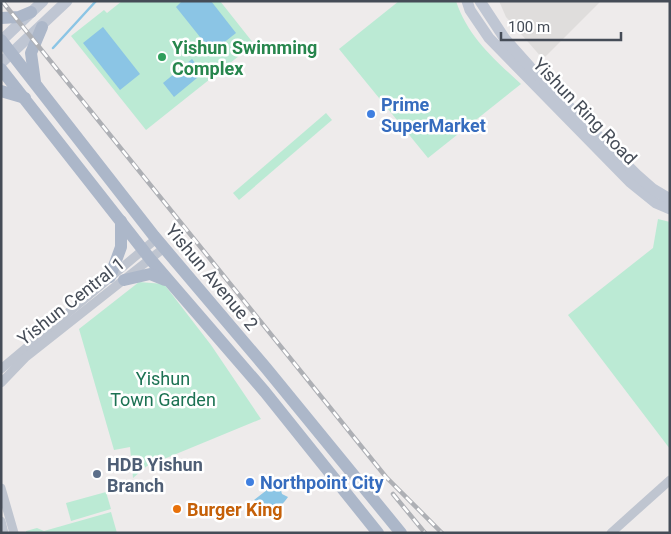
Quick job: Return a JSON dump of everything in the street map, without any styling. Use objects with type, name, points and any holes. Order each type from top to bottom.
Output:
[{"type":"main road","points":[[1,41],[43,1]]},
{"type":"main road","points":[[1,63],[42,27],[66,1]]},
{"type":"main road","name":"Yishun Ring Road","points":[[467,1],[470,10],[489,38],[630,182],[656,203],[670,210]]},
{"type":"main road","name":"Yishun Ring Road","points":[[480,1],[505,39],[530,67],[636,174],[653,189],[670,199]]},
{"type":"main road","points":[[1,18],[19,17],[31,12]]},
{"type":"main road","points":[[35,83],[31,53],[42,27]]},
{"type":"main road","name":"Yishun Avenue 2","points":[[1,41],[160,244],[266,368],[401,533]]},
{"type":"main road","name":"Yishun Avenue 2","points":[[1,69],[147,255],[265,392],[378,533]]},
{"type":"main road","points":[[1,91],[25,98]]},
{"type":"main road","points":[[110,277],[121,247],[121,221]]},
{"type":"main road","points":[[124,280],[153,274],[173,286]]},
{"type":"street","name":"Yishun Central 1","points":[[1,383],[26,357],[124,280],[160,244]]},
{"type":"street","name":"Yishun Central 1","points":[[2,367],[110,277],[147,255]]},
{"type":"street","points":[[611,533],[667,486],[670,480]]},
{"type":"street","points":[[1,488],[14,533]]},
{"type":"street","points":[[1,521],[4,533]]},
{"type":"shaded area","points":[[499,1],[601,1],[543,59],[506,17]]},
{"type":"green space","name":"Yishun Swimming Complex","points":[[122,1],[220,1],[254,44],[146,130],[71,36],[104,10],[107,13]]},
{"type":"green space","points":[[399,1],[456,1],[467,26],[483,47],[521,84],[428,158],[339,49]]},
{"type":"green space","points":[[326,113],[332,120],[239,200],[233,193]]},
{"type":"green space","points":[[658,219],[670,222],[670,449],[568,315],[653,248]]},
{"type":"green space","name":"Yishun Town Garden","points":[[139,282],[164,284],[211,345],[261,419],[147,466],[133,478],[130,447],[114,450],[79,329]]},
{"type":"green space","points":[[106,492],[111,509],[71,521],[66,503]]},
{"type":"green space","points":[[111,512],[117,533],[26,533],[26,531],[37,528],[44,531]]},
{"type":"water","points":[[182,1],[211,1],[236,33],[212,52],[176,7]]},
{"type":"water","points":[[103,27],[140,74],[120,90],[83,43]]},
{"type":"water","points":[[192,59],[203,73],[174,97],[163,83]]},
{"type":"water","points":[[272,486],[280,487],[282,494],[288,497],[274,509],[257,511],[257,503],[254,500]]},
{"type":"waterway","points":[[53,48],[96,1]]},
{"type":"railway","points":[[2,1],[386,477],[442,533]]},
{"type":"railway","points":[[393,494],[425,533]]},
{"type":"place","name":"Yishun Swimming Complex","points":[[162,57]]},
{"type":"place","name":"Prime SuperMarket","points":[[371,114]]},
{"type":"place","name":"HDB Yishun Branch","points":[[97,474]]},
{"type":"place","name":"Northpoint City","points":[[250,482]]},
{"type":"place","name":"Burger King","points":[[177,509]]}]
